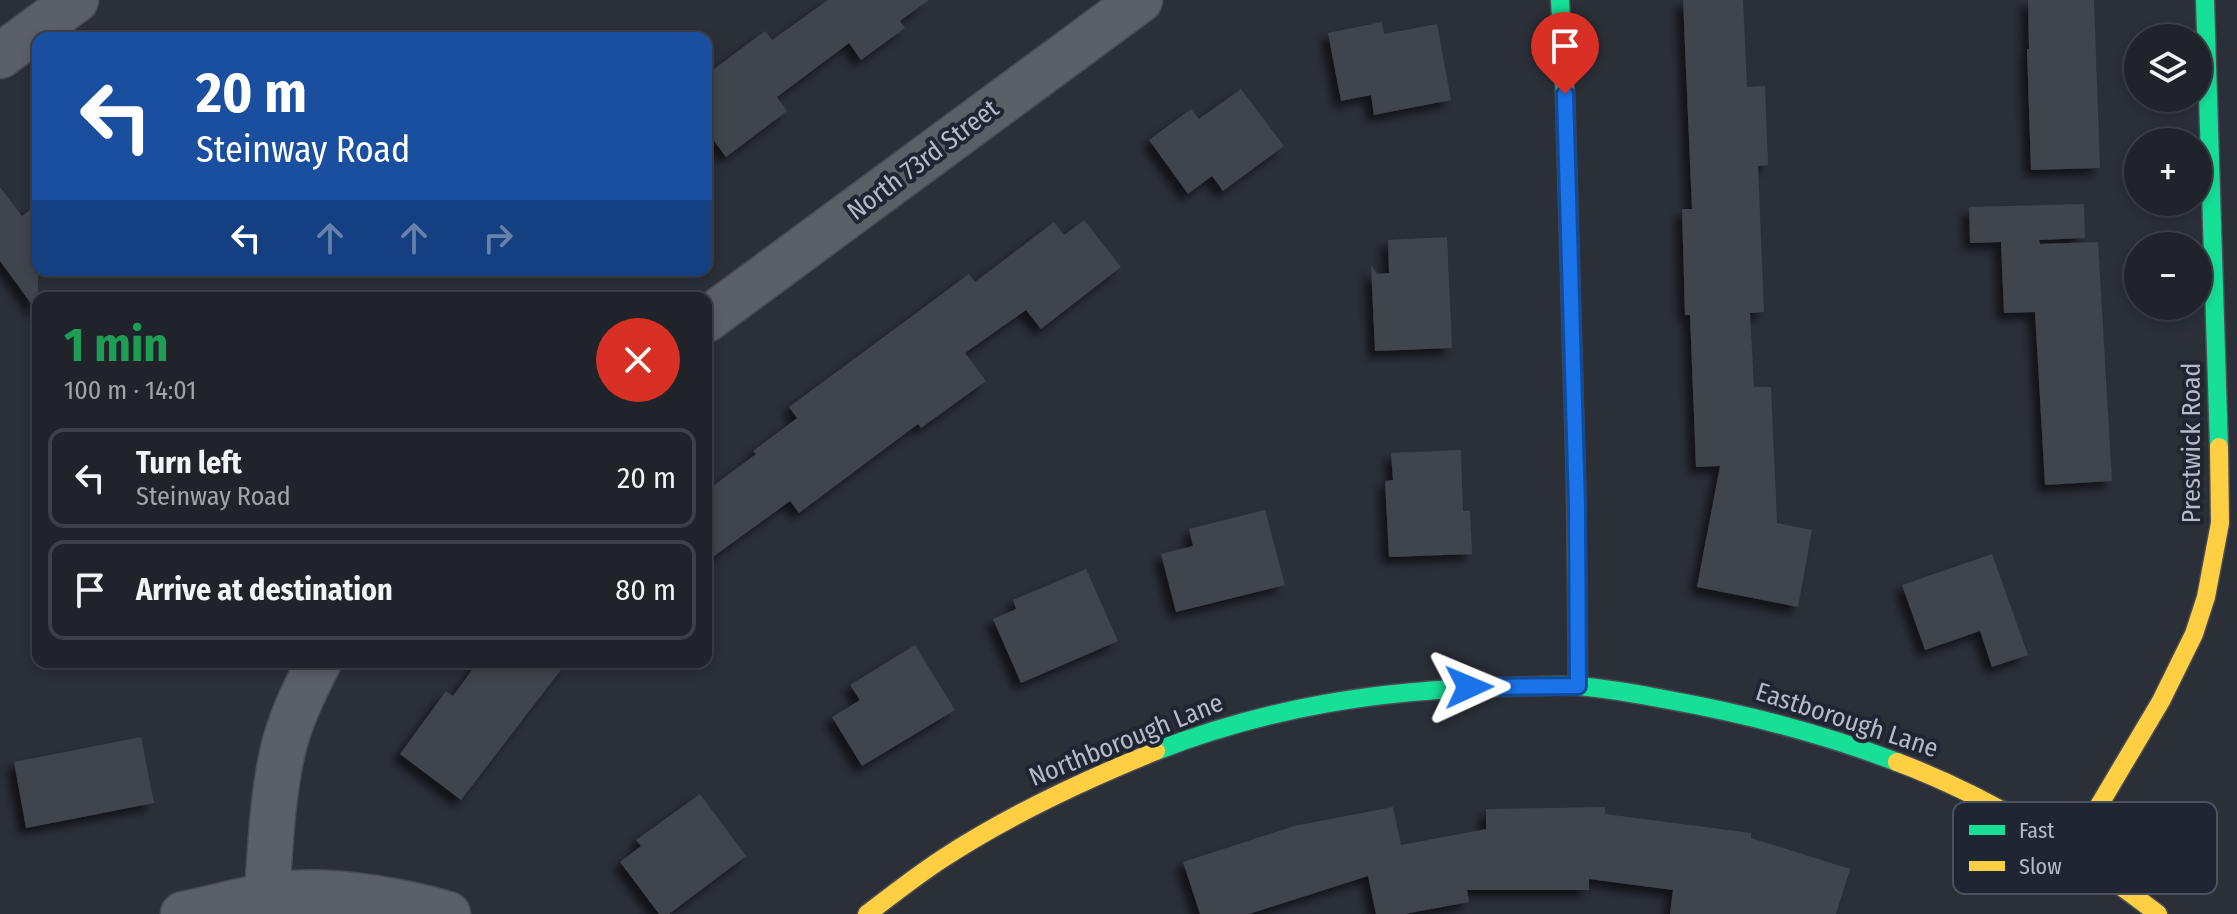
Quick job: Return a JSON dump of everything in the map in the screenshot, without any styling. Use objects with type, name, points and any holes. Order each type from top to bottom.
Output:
[{"type":"street","points":[[33,32],[76,0]]},
{"type":"street","name":"North 73rd Street","points":[[712,316],[1140,0]]},
{"type":"street","points":[[1560,0],[1576,475],[1578,686]]},
{"type":"street","name":"Prestwick Road","points":[[2101,802],[2161,701],[2194,634],[2206,597],[2220,523],[2205,0]]},
{"type":"street","points":[[0,56],[32,32]]},
{"type":"street","points":[[267,897],[282,752],[291,722],[316,668]]},
{"type":"street","name":"Eastborough Lane","points":[[1578,686],[1698,704],[1793,725],[1934,775],[1987,802]]},
{"type":"street","name":"Northborough Lane","points":[[867,914],[939,861],[1022,811],[1126,763],[1230,724],[1356,697],[1413,690],[1578,686]]},
{"type":"street","points":[[183,914],[267,897],[312,892],[411,905],[448,914]]},
{"type":"street","name":"Eastborough Lane","points":[[2131,894],[2158,914]]},
{"type":"building","points":[[828,0],[929,0],[900,21],[905,28],[861,60],[849,43],[777,97],[787,111],[726,157],[712,138],[712,71],[765,31],[772,40]]},
{"type":"building","points":[[1683,0],[1743,0],[1747,87],[1765,86],[1768,165],[1758,166],[1764,312],[1750,313],[1754,387],[1771,387],[1777,523],[1812,530],[1798,607],[1697,587],[1720,466],[1696,467],[1690,315],[1685,315],[1682,209],[1692,209]]},
{"type":"building","points":[[2028,0],[2094,0],[2100,168],[2031,170]]},
{"type":"building","points":[[1382,22],[1384,34],[1437,24],[1451,100],[1374,115],[1371,95],[1341,101],[1328,33]]},
{"type":"building","points":[[1241,89],[1284,146],[1223,191],[1212,176],[1188,194],[1149,140],[1191,109],[1199,119]]},
{"type":"building","points":[[0,187],[22,216],[32,208],[32,276],[38,276],[38,292],[32,292],[32,305],[0,261]]},
{"type":"building","points":[[2084,204],[2085,238],[2039,240],[2040,244],[2098,242],[2112,481],[2045,485],[2035,312],[2004,313],[2001,242],[1970,243],[1969,207]]},
{"type":"building","points":[[1084,220],[1121,267],[1041,329],[1026,310],[965,353],[986,381],[921,428],[918,424],[799,513],[790,501],[712,558],[712,487],[797,418],[789,407],[969,274],[975,282],[1054,222],[1064,235]]},
{"type":"building","points":[[1447,237],[1452,348],[1375,351],[1371,265],[1377,274],[1389,273],[1388,240]]},
{"type":"building","points":[[1461,450],[1463,511],[1470,511],[1472,554],[1389,557],[1385,481],[1393,480],[1391,453]]},
{"type":"building","points":[[1265,510],[1285,585],[1176,612],[1161,554],[1193,546],[1189,529]]},
{"type":"building","points":[[1992,554],[2028,655],[1992,667],[1980,631],[1925,650],[1902,585]]},
{"type":"building","points":[[1086,569],[1118,641],[1021,683],[993,619],[1016,609],[1013,600]]},
{"type":"building","points":[[915,645],[955,710],[862,766],[832,717],[860,700],[850,685]]},
{"type":"building","points":[[474,668],[562,668],[461,800],[400,754],[446,691],[453,696]]},
{"type":"building","points":[[141,737],[154,803],[26,828],[14,762]]},
{"type":"building","points":[[700,794],[746,856],[669,914],[659,914],[620,862],[641,846],[636,840]]},
{"type":"building","points":[[1393,807],[1401,845],[1486,829],[1486,809],[1605,807],[1605,814],[1751,833],[1751,838],[1850,869],[1836,914],[1670,914],[1673,890],[1589,879],[1589,890],[1467,890],[1469,902],[1404,914],[1376,914],[1368,876],[1249,914],[1200,914],[1183,862],[1294,826]]},
{"type":"traffic: fast","points":[[1560,0],[1576,482]]},
{"type":"traffic: fast","points":[[2205,0],[2219,447]]},
{"type":"traffic: fast","points":[[1156,751],[1241,723],[1325,704],[1412,692],[1559,685],[1624,692],[1727,712],[1813,734],[1897,762]]},
{"type":"traffic: slow","points":[[2101,802],[2161,701],[2194,634],[2206,597],[2220,523],[2219,447]]},
{"type":"traffic: slow","points":[[1576,482],[1578,686]]},
{"type":"traffic: slow","points":[[867,914],[932,865],[993,828],[1073,787],[1156,751]]},
{"type":"traffic: slow","points":[[1897,762],[1985,802]]},
{"type":"traffic: slow","points":[[2131,894],[2158,914]]},
{"type":"route","points":[[1469,687],[1578,686],[1577,506],[1565,94]]}]
